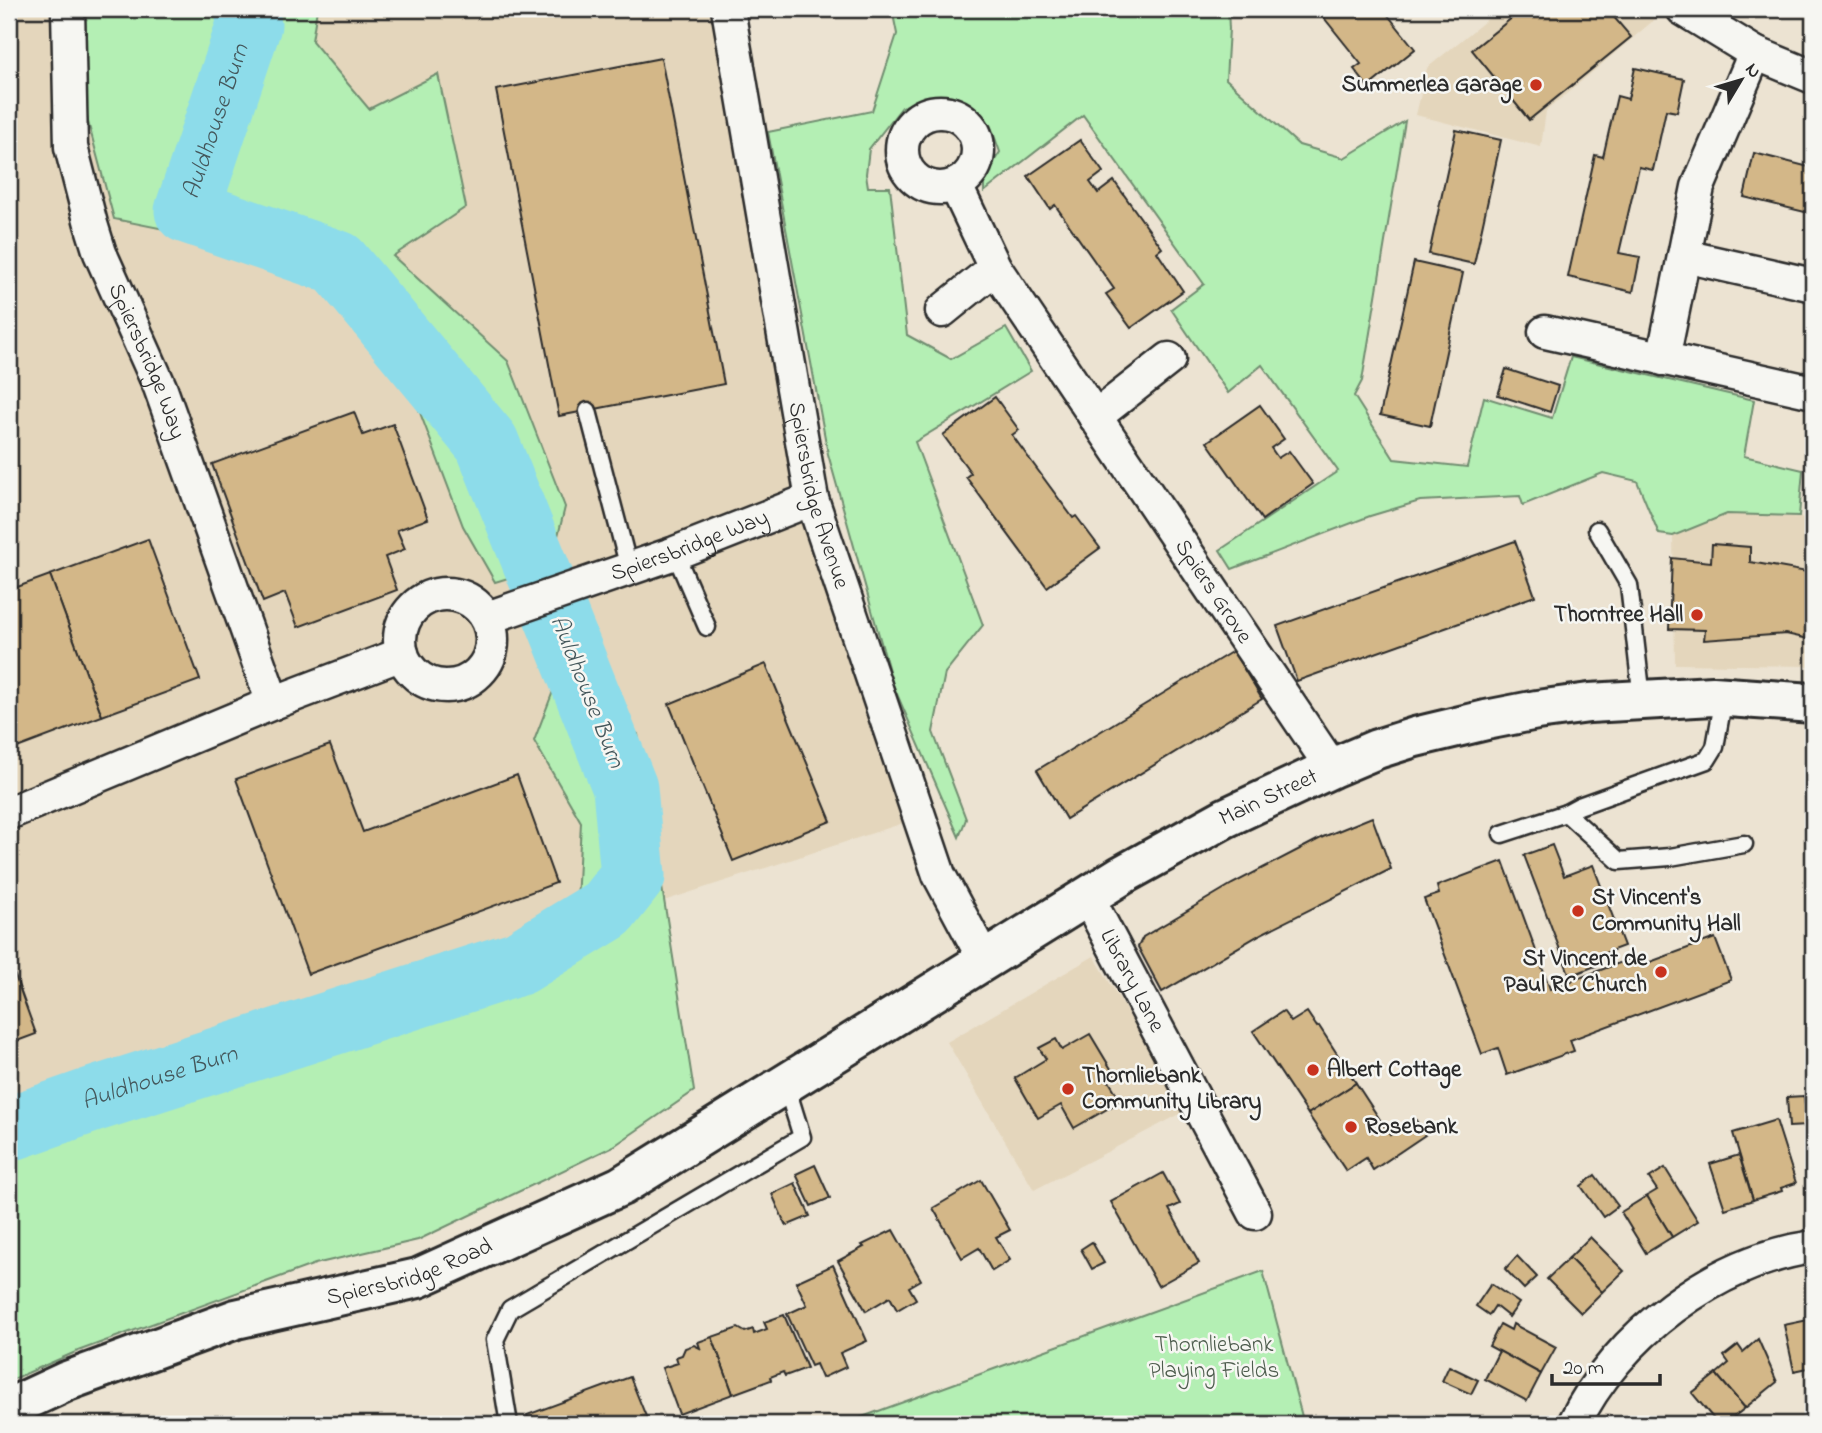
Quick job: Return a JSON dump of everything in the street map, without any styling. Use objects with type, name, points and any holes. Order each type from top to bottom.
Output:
[{"type":"main road","name":"Main Street","points":[[785,1082],[1087,896],[1225,818],[1332,768],[1415,737],[1536,710],[1642,699],[1724,697],[1813,703]]},
{"type":"main road","name":"Spiersbridge Road","points":[[9,1408],[67,1381],[236,1318],[418,1278],[621,1186],[785,1082]]},
{"type":"street","name":"Spiersbridge Way","points":[[68,9],[71,147],[91,224],[100,253],[160,387],[273,703]]},
{"type":"street","name":"Spiersbridge Avenue","points":[[728,9],[812,499],[939,875],[984,959]]},
{"type":"street","points":[[1683,9],[1755,52],[1813,78]]},
{"type":"street","points":[[1663,359],[1698,187],[1755,52]]},
{"type":"street","name":"Spiers Grove","points":[[956,186],[995,268],[1332,768]]},
{"type":"street","points":[[1684,256],[1813,285]]},
{"type":"street","points":[[942,311],[995,268]]},
{"type":"street","points":[[1545,332],[1813,392]]},
{"type":"street","points":[[1095,416],[1169,359]]},
{"type":"street","name":"Spiersbridge Way","points":[[487,618],[675,553],[812,499]]},
{"type":"street","points":[[451,593],[466,597],[478,606],[487,618],[492,632],[492,648],[487,663],[477,675],[465,683],[434,685],[409,668],[402,654],[402,624],[410,610],[421,600],[435,594],[451,593]]},
{"type":"street","points":[[9,813],[273,703],[402,654]]},
{"type":"street","name":"Library Lane","points":[[1087,896],[1255,1213]]},
{"type":"street","points":[[1574,1424],[1581,1409],[1613,1364],[1664,1313],[1702,1288],[1746,1265],[1794,1249],[1813,1247]]},
{"type":"lane","points":[[588,411],[629,568]]},
{"type":"lane","points":[[1597,530],[1629,585],[1642,699]]},
{"type":"lane","points":[[675,553],[706,626]]},
{"type":"lane","points":[[1502,834],[1707,760],[1715,747],[1724,697]]},
{"type":"lane","points":[[1566,813],[1619,861],[1670,857],[1744,844]]},
{"type":"lane","points":[[509,1424],[495,1339],[510,1310],[802,1138],[785,1082]]},
{"type":"shaded area","points":[[9,9],[724,9],[812,504],[922,817],[9,1114]]},
{"type":"shaded area","points":[[1500,9],[1653,9],[1660,15],[1546,111],[1541,147],[1416,115],[1427,68]]},
{"type":"shaded area","points":[[1727,514],[1813,518],[1813,666],[1675,664],[1673,536]]},
{"type":"shaded area","points":[[1094,956],[1146,1044],[1182,1113],[1034,1190],[947,1042]]},
{"type":"green space","points":[[81,9],[317,9],[312,41],[369,109],[438,74],[466,207],[393,256],[508,361],[565,507],[551,565],[495,582],[463,526],[397,352],[289,254],[114,219],[80,92]]},
{"type":"green space","points":[[892,9],[1228,9],[1226,79],[1299,145],[1344,158],[1405,121],[1362,381],[1354,396],[1394,459],[1467,467],[1484,397],[1552,418],[1571,357],[1754,400],[1744,456],[1803,470],[1799,516],[1727,514],[1673,536],[1659,534],[1637,481],[1603,473],[1523,505],[1520,496],[1420,501],[1370,516],[1232,569],[1220,550],[1338,471],[1262,365],[1228,393],[1171,309],[1204,284],[1083,115],[984,192],[984,177],[1000,152],[990,124],[962,103],[928,97],[902,107],[869,149],[866,174],[868,187],[890,187],[907,335],[951,359],[1006,328],[1031,371],[915,442],[983,625],[945,673],[933,732],[966,819],[959,837],[893,685],[828,454],[768,132],[872,111],[897,34]]},
{"type":"green space","points":[[560,673],[638,734],[694,1091],[614,1146],[418,1240],[315,1264],[78,1351],[9,1381],[9,1111],[576,922],[581,822],[534,741]]},
{"type":"green space","name":"Thornliebank Playing Fields","points":[[1263,1271],[1304,1424],[843,1424]]},
{"type":"building","points":[[1317,9],[1383,9],[1415,49],[1368,87],[1354,69],[1361,64]]},
{"type":"building","name":"Summerlea Garage","points":[[1523,9],[1607,9],[1631,37],[1529,120],[1472,50]]},
{"type":"building","points":[[661,58],[724,384],[559,416],[496,90]]},
{"type":"building","points":[[1635,68],[1684,79],[1677,112],[1666,110],[1653,170],[1639,167],[1619,253],[1640,257],[1633,292],[1568,277],[1595,155],[1603,157],[1617,96],[1628,99]]},
{"type":"building","points":[[1456,130],[1501,140],[1474,264],[1429,254]]},
{"type":"building","points":[[1080,140],[1103,172],[1090,182],[1098,193],[1114,181],[1162,248],[1157,252],[1183,291],[1131,328],[1106,294],[1114,289],[1055,205],[1050,209],[1028,176]]},
{"type":"building","points":[[1754,153],[1813,168],[1813,214],[1744,197]]},
{"type":"building","points":[[1414,262],[1463,273],[1430,426],[1380,415]]},
{"type":"building","points":[[1506,369],[1558,386],[1550,412],[1498,395]]},
{"type":"building","points":[[995,397],[1019,430],[1012,435],[1073,518],[1076,516],[1100,548],[1047,587],[966,477],[971,473],[943,435]]},
{"type":"building","points":[[1260,405],[1284,439],[1271,448],[1278,458],[1289,451],[1313,484],[1262,520],[1207,442]]},
{"type":"building","points":[[354,412],[363,435],[393,424],[428,519],[397,530],[405,549],[385,557],[397,590],[298,627],[285,593],[263,602],[212,464]]},
{"type":"building","points":[[148,539],[200,680],[102,716],[50,575]]},
{"type":"building","points":[[1515,541],[1535,596],[1297,681],[1277,626]]},
{"type":"building","points":[[1712,544],[1750,547],[1750,562],[1813,573],[1813,640],[1786,634],[1704,640],[1705,630],[1669,629],[1672,558],[1711,562]]},
{"type":"building","points":[[50,575],[102,716],[9,751],[9,590]]},
{"type":"building","points":[[1233,651],[1262,699],[1066,819],[1037,770]]},
{"type":"building","points":[[766,664],[831,821],[733,861],[669,704]]},
{"type":"building","points":[[330,745],[363,832],[517,775],[556,883],[308,974],[236,779]]},
{"type":"building","points":[[1372,817],[1391,869],[1261,934],[1162,992],[1138,947],[1143,937],[1232,884],[1323,837]]},
{"type":"building","name":"St Vincent's Community Hall","points":[[1552,845],[1564,876],[1593,865],[1624,946],[1594,957],[1598,965],[1570,976],[1524,855]]},
{"type":"building","name":"St Vincent de Paul RC Church","points":[[1503,861],[1550,989],[1638,956],[1642,965],[1715,938],[1731,980],[1570,1040],[1574,1051],[1507,1075],[1498,1048],[1482,1054],[1424,899],[1439,894],[1437,886]]},
{"type":"building","points":[[9,959],[36,1034],[9,1044]]},
{"type":"building","name":"Albert Cottage","points":[[1283,1011],[1291,1022],[1307,1012],[1356,1083],[1308,1114],[1253,1031]]},
{"type":"building","name":"Thornliebank Community Library","points":[[1090,1034],[1114,1074],[1107,1078],[1121,1101],[1074,1128],[1061,1105],[1038,1118],[1015,1078],[1046,1059],[1039,1048],[1056,1039],[1062,1050]]},
{"type":"building","name":"Rosebank","points":[[1356,1083],[1390,1135],[1415,1119],[1425,1135],[1373,1170],[1366,1158],[1346,1171],[1308,1114]]},
{"type":"building","points":[[1804,1096],[1807,1126],[1789,1127],[1787,1097]]},
{"type":"building","points":[[1776,1120],[1796,1183],[1781,1188],[1782,1191],[1753,1200],[1733,1133]]},
{"type":"building","points":[[1813,1138],[1813,1187],[1811,1188],[1807,1139]]},
{"type":"building","points":[[1739,1155],[1753,1200],[1725,1209],[1710,1164]]},
{"type":"building","points":[[815,1165],[830,1198],[811,1206],[796,1174]]},
{"type":"building","points":[[1665,1168],[1698,1221],[1672,1237],[1647,1196],[1657,1190],[1649,1178]]},
{"type":"building","points":[[1163,1173],[1180,1204],[1169,1209],[1199,1263],[1158,1286],[1111,1202]]},
{"type":"building","points":[[1595,1175],[1618,1206],[1603,1217],[1581,1186]]},
{"type":"building","points":[[981,1180],[1010,1230],[996,1237],[1010,1260],[992,1271],[979,1248],[962,1258],[933,1208]]},
{"type":"building","points":[[795,1183],[810,1216],[786,1226],[772,1194]]},
{"type":"building","points":[[1647,1196],[1672,1237],[1646,1253],[1621,1212]]},
{"type":"building","points":[[893,1230],[921,1280],[909,1287],[916,1299],[897,1310],[890,1297],[866,1311],[838,1261],[864,1247],[862,1245]]},
{"type":"building","points":[[1590,1237],[1624,1271],[1602,1292],[1569,1258]]},
{"type":"building","points":[[1092,1242],[1104,1263],[1092,1269],[1081,1249]]},
{"type":"building","points":[[1517,1256],[1537,1277],[1524,1289],[1505,1269]]},
{"type":"building","points":[[1569,1258],[1602,1292],[1581,1313],[1547,1279]]},
{"type":"building","points":[[833,1265],[867,1341],[840,1353],[846,1367],[822,1378],[816,1364],[811,1366],[787,1314],[807,1305],[796,1282]]},
{"type":"building","points":[[1491,1284],[1519,1303],[1509,1317],[1495,1306],[1489,1315],[1476,1306]]},
{"type":"building","points":[[784,1315],[807,1368],[785,1376],[783,1372],[770,1377],[771,1380],[733,1394],[712,1337],[738,1328],[745,1332],[753,1329],[754,1334],[767,1329],[764,1322]]},
{"type":"building","points":[[1813,1319],[1813,1367],[1794,1371],[1784,1325]]},
{"type":"building","points":[[1500,1324],[1511,1330],[1513,1324],[1556,1347],[1541,1374],[1489,1346]]},
{"type":"building","points":[[712,1337],[733,1394],[679,1414],[662,1368],[678,1363],[676,1357],[682,1355],[685,1348],[694,1345],[700,1348],[698,1342]]},
{"type":"building","points":[[1758,1339],[1777,1382],[1745,1408],[1716,1374],[1729,1363],[1724,1356],[1738,1345],[1743,1352]]},
{"type":"building","points":[[1499,1351],[1541,1374],[1527,1401],[1485,1379]]},
{"type":"building","points":[[1449,1366],[1478,1380],[1471,1394],[1442,1381]]},
{"type":"building","points":[[1716,1374],[1745,1408],[1725,1424],[1718,1424],[1692,1393]]},
{"type":"building","points":[[630,1377],[649,1424],[530,1424],[527,1415]]},
{"type":"waterway","name":"Auldhouse Burn","points":[[9,1129],[519,963],[607,909],[633,876],[625,788],[487,443],[338,263],[187,211],[249,25],[247,9]]},
{"type":"place","name":"Summerlea Garage","points":[[1536,85]]},
{"type":"place","name":"Thorntree Hall","points":[[1697,615]]},
{"type":"place","name":"St Vincent's Community Hall","points":[[1578,911]]},
{"type":"place","name":"St Vincent de Paul RC Church","points":[[1661,972]]},
{"type":"place","name":"Albert Cottage","points":[[1313,1070]]},
{"type":"place","name":"Thornliebank Community Library","points":[[1068,1089]]},
{"type":"place","name":"Rosebank","points":[[1351,1127]]}]
